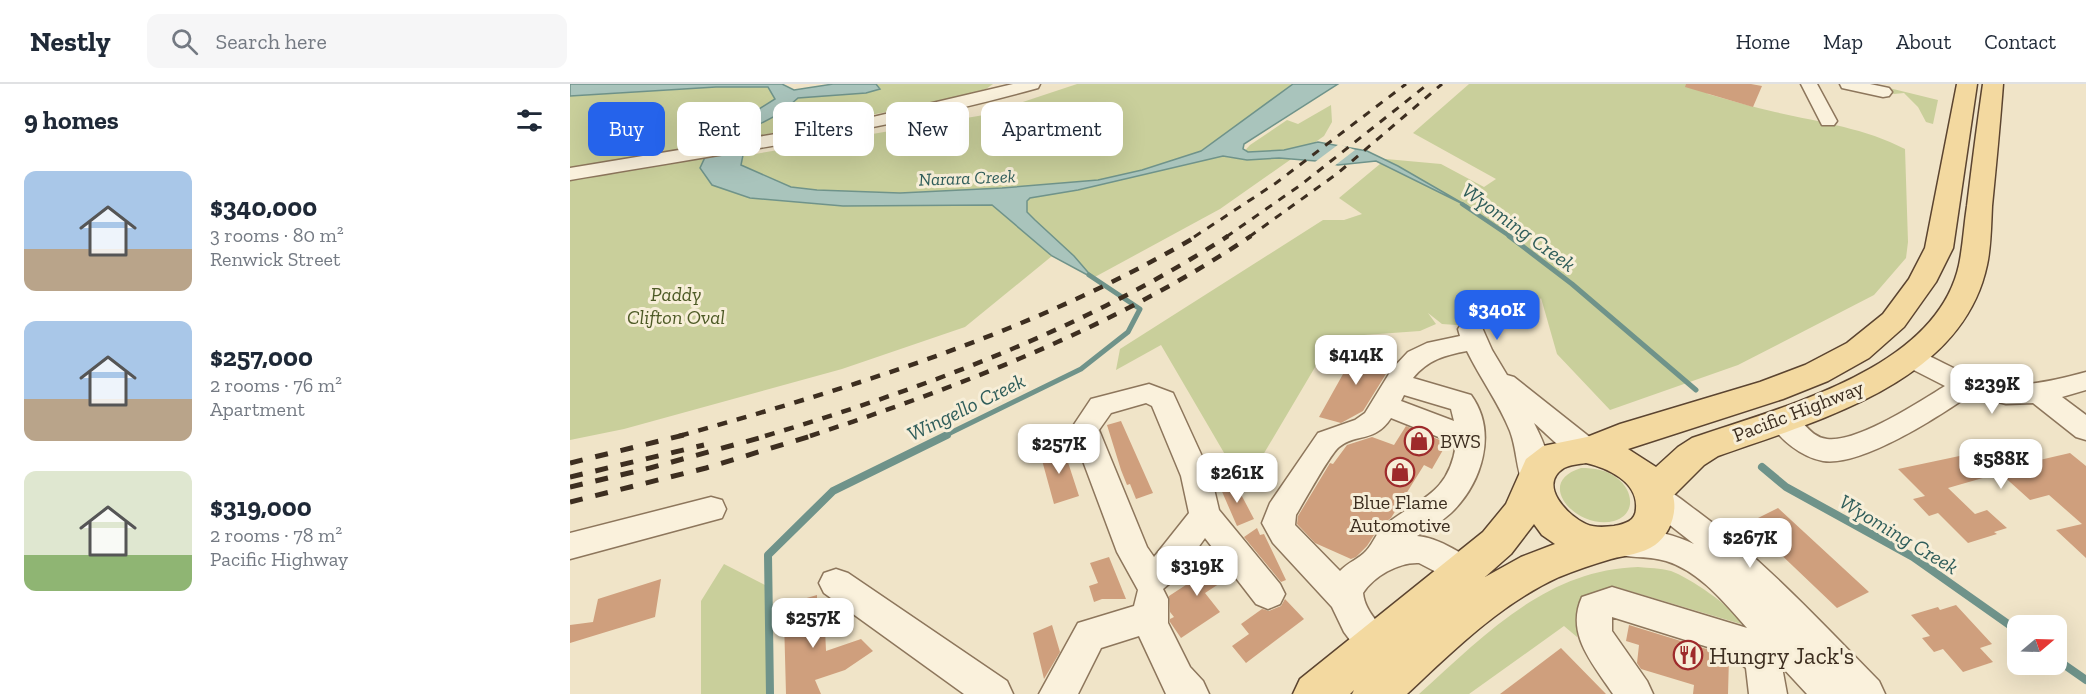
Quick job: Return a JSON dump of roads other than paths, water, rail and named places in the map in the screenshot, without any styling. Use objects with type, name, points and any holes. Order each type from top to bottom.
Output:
[{"type":"main road","name":"Pacific Highway","points":[[1588,450],[1625,434],[1755,397],[1815,374],[1864,345],[1887,327],[1903,311],[1937,254],[1967,84]]},
{"type":"main road","name":"Pacific Highway","points":[[1654,494],[1690,456],[1705,447],[1830,403],[1870,384],[1909,357],[1941,330],[1955,311],[1972,266],[1993,84]]},
{"type":"main road","points":[[1815,374],[1841,371],[1883,354],[1909,357]]},
{"type":"main road","points":[[1316,694],[1463,572],[1510,529],[1527,501],[1542,466],[1553,456],[1568,451],[1588,450],[1613,456],[1644,478],[1654,494],[1655,515],[1648,528],[1636,538],[1550,563],[1499,590],[1471,610],[1375,694]]},
{"type":"main road","points":[[1535,481],[1540,507],[1552,522],[1578,538],[1613,543]]},
{"type":"street","points":[[570,174],[927,113],[1032,84]]},
{"type":"street","points":[[1809,84],[1828,121]]},
{"type":"street","points":[[1848,84],[1883,92]]},
{"type":"street","points":[[1347,600],[1284,534],[1278,523],[1281,512],[1328,440],[1338,434],[1368,426],[1378,418],[1410,363],[1425,352],[1473,335],[1530,446],[1535,464],[1535,481]]},
{"type":"street","points":[[1909,357],[1966,385],[2000,394],[2039,394],[2086,381]]},
{"type":"street","points":[[1489,368],[1544,417],[1588,450]]},
{"type":"street","points":[[1782,420],[1808,444],[1833,452],[1878,436],[1926,412],[1966,385]]},
{"type":"street","points":[[1190,694],[1177,679],[1151,624],[1150,580],[1133,552],[1085,429],[1101,406],[1149,393],[1163,400],[1196,476],[1205,515],[1268,594]]},
{"type":"street","points":[[1377,561],[1390,539],[1434,510],[1452,491],[1465,470],[1471,439],[1467,410],[1461,402],[1391,394]]},
{"type":"street","points":[[2039,394],[2086,430]]},
{"type":"street","points":[[1654,494],[1730,555],[1866,694]]},
{"type":"street","points":[[570,546],[711,509]]},
{"type":"street","points":[[1150,580],[1165,567],[1205,515]]},
{"type":"street","points":[[1613,543],[1641,543],[1673,549],[1707,566],[1737,593],[1831,694]]},
{"type":"street","points":[[1375,645],[1355,620],[1347,600],[1346,591],[1349,583],[1377,561],[1394,554],[1420,550],[1463,572]]},
{"type":"street","points":[[836,583],[994,694]]},
{"type":"street","points":[[1634,694],[1594,635],[1594,608],[1612,602],[1737,640],[1755,650],[1765,664],[1768,694]]},
{"type":"street","points":[[1058,694],[1090,634],[1108,631],[1151,616]]},
{"type":"street","points":[[1797,621],[1811,650],[1852,694]]},
{"type":"water","points":[[570,84],[782,84],[794,90],[833,84],[876,84],[880,89],[866,93],[798,98],[793,102],[773,102],[773,117],[761,123],[761,108],[775,99],[768,87],[716,87],[570,96]]},
{"type":"water","points":[[1293,84],[1338,84],[1244,144],[1243,149],[1248,152],[1284,150],[1318,142],[1367,151],[1469,207],[1376,161],[1338,165],[1279,158],[1247,160],[1223,156],[1078,190],[1030,198],[1027,201],[1027,212],[1074,256],[1093,278],[1052,256],[992,205],[843,206],[750,198],[712,185],[700,168],[706,156],[743,156],[741,165],[791,187],[900,193],[1098,180],[1142,170],[1201,151]]},
{"type":"waterway","name":"Wyoming Creek","points":[[1462,204],[1511,237]]},
{"type":"waterway","name":"Wyoming Creek","points":[[1509,236],[1572,284],[1696,390]]},
{"type":"waterway","name":"Wingello Creek","points":[[944,436],[1081,369],[1128,332],[1140,309],[1089,275]]},
{"type":"waterway","name":"Wingello Creek","points":[[770,694],[768,555],[833,491],[947,435]]},
{"type":"waterway","name":"Wyoming Creek","points":[[1762,467],[1786,487],[1913,557],[2007,623]]},
{"type":"waterway","name":"Wyoming Creek","points":[[2067,667],[2086,680]]},
{"type":"railway","points":[[1194,237],[1276,183],[1406,84]]},
{"type":"railway","points":[[1226,237],[1302,184],[1428,84]]},
{"type":"railway","points":[[1249,237],[1338,173],[1442,84]]},
{"type":"railway","points":[[679,436],[879,376],[1010,328],[1136,270],[1197,236]]},
{"type":"railway","points":[[765,436],[945,376],[1062,327],[1174,269],[1228,236]]},
{"type":"railway","points":[[810,436],[925,396],[1037,351],[1146,298],[1199,269],[1251,236]]},
{"type":"railway","points":[[570,463],[684,435]]},
{"type":"railway","points":[[570,487],[770,435]]},
{"type":"railway","points":[[570,502],[706,468],[814,435]]},
{"type":"railway","points":[[570,477],[704,445]]},
{"type":"place","name":"BWS","points":[[1419,441]]},
{"type":"place","name":"Blue Flame Automotive","points":[[1400,472]]},
{"type":"place","name":"Hungry Jack's","points":[[1688,655]]},
{"type":"water label","name":"Narara Creek","points":[[967,178]]},
{"type":"park label","name":"Paddy Clifton Oval","points":[[676,306]]}]
